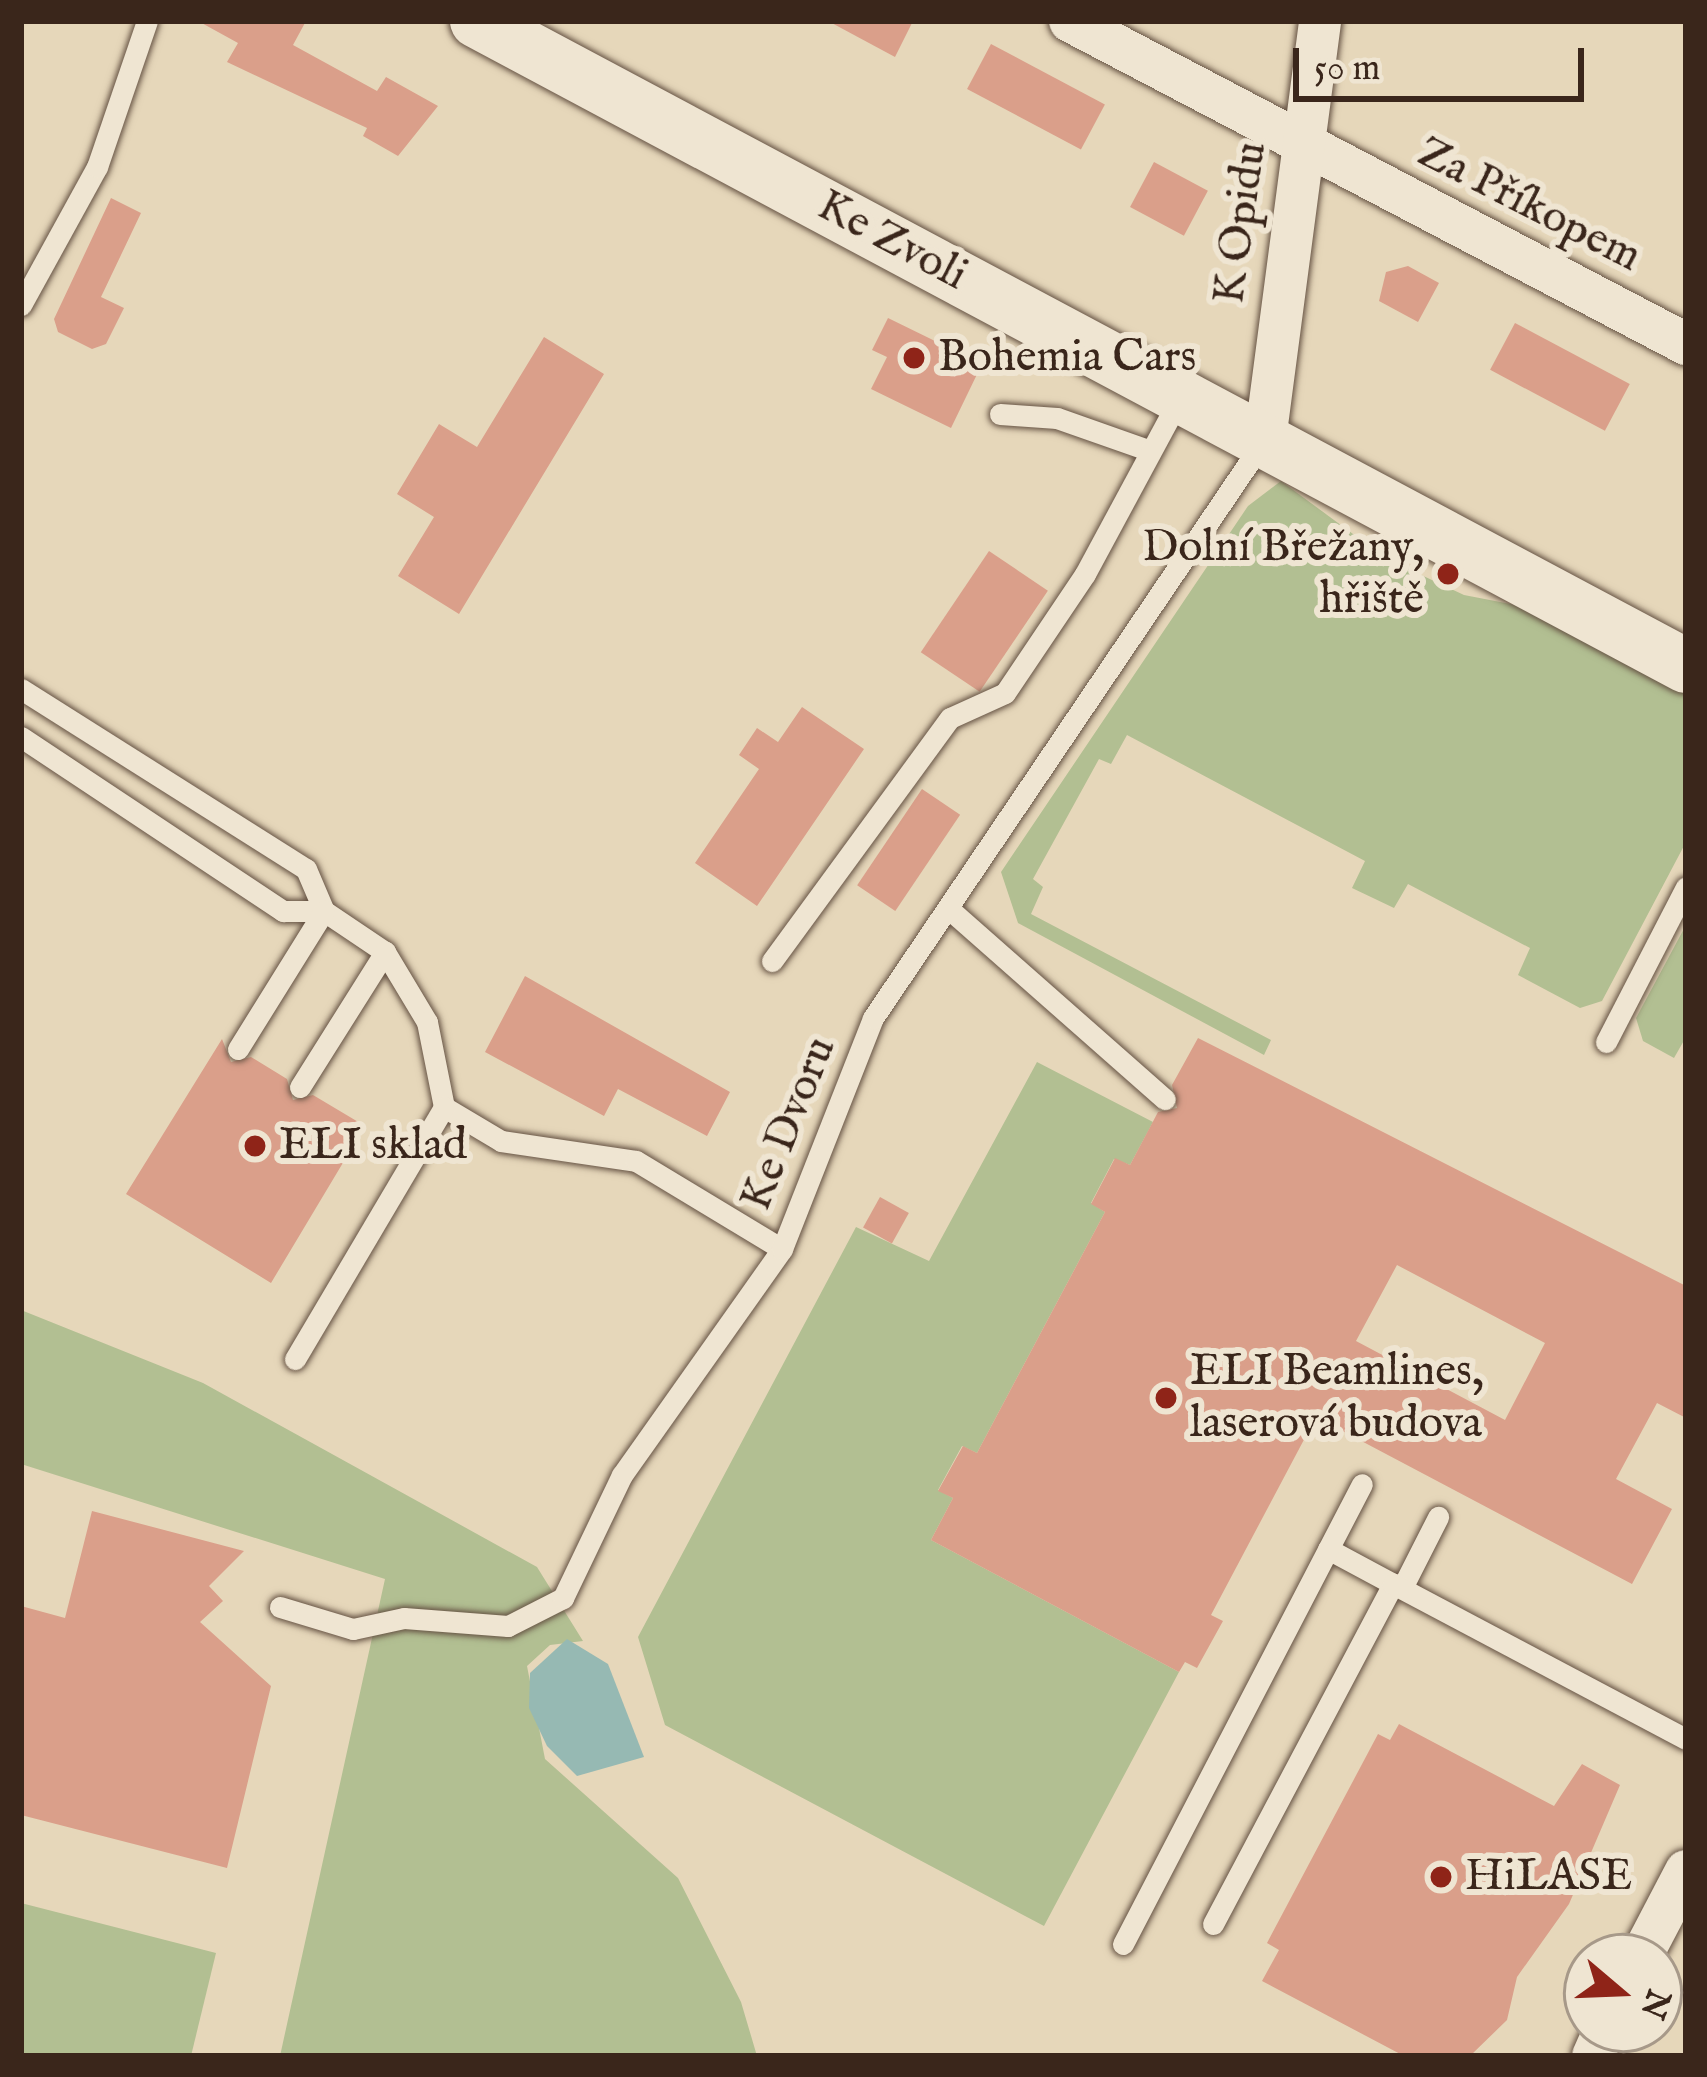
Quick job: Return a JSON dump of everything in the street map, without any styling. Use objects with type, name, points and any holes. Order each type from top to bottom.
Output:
[{"type":"street","name":"Ke Zvoli","points":[[477,21],[1686,666]]},
{"type":"street","name":"Za Příkopem","points":[[1070,21],[1686,344]]},
{"type":"street","name":"K Opidu","points":[[1264,440],[1320,21]]},
{"type":"street","points":[[1654,1933],[1686,1871]]},
{"type":"lane","points":[[21,305],[97,167],[147,21]]},
{"type":"lane","points":[[772,961],[950,718],[1005,693],[1084,574],[1182,394]]},
{"type":"lane","points":[[1000,414],[1058,418],[1148,450]]},
{"type":"lane","name":"Ke Dvoru","points":[[280,1607],[352,1629],[404,1618],[508,1626],[563,1598],[622,1475],[782,1249],[873,1018],[1264,440]]},
{"type":"lane","points":[[21,688],[306,868],[324,911],[385,952],[427,1022],[443,1107],[296,1359]]},
{"type":"lane","points":[[21,736],[284,911],[324,911]]},
{"type":"lane","points":[[1606,1042],[1686,887]]},
{"type":"lane","points":[[948,908],[1165,1099]]},
{"type":"lane","points":[[238,1049],[324,911]]},
{"type":"lane","points":[[301,1087],[385,952]]},
{"type":"lane","points":[[443,1107],[501,1141],[636,1161],[782,1249]]},
{"type":"lane","points":[[1123,1944],[1362,1484]]},
{"type":"lane","points":[[1213,1924],[1438,1517]]},
{"type":"lane","points":[[1328,1549],[1686,1738]]},
{"type":"green space","points":[[1281,481],[1387,559],[1464,595],[1546,611],[1686,688],[1686,842],[1602,1001],[1580,1008],[1518,975],[1530,948],[1408,884],[1394,908],[1352,888],[1365,861],[1127,735],[1111,764],[1099,759],[1033,879],[1043,887],[1031,914],[1271,1040],[1264,1055],[1018,923],[1001,872],[1248,506]]},
{"type":"green space","points":[[1686,925],[1686,1037],[1674,1058],[1643,1041],[1636,1018]]},
{"type":"green space","points":[[1037,1062],[1153,1122],[1130,1165],[1114,1159],[1091,1203],[1105,1212],[977,1453],[962,1446],[938,1490],[953,1498],[931,1540],[1179,1672],[1044,1926],[665,1725],[638,1637],[856,1227],[929,1261]]},
{"type":"green space","points":[[21,1310],[203,1383],[537,1567],[583,1641],[550,1645],[527,1666],[545,1759],[678,1878],[741,2002],[757,2056],[280,2056],[385,1579],[21,1464]]},
{"type":"green space","points":[[21,1903],[216,1953],[191,2056],[21,2056]]},
{"type":"water","points":[[567,1639],[608,1664],[644,1757],[577,1776],[547,1746],[529,1708],[530,1673]]},
{"type":"building","points":[[198,21],[306,21],[293,45],[377,91],[386,77],[438,106],[398,156],[363,136],[367,128],[227,62],[238,43]]},
{"type":"building","points":[[828,21],[913,21],[895,57]]},
{"type":"building","points":[[991,44],[1105,105],[1081,150],[967,89]]},
{"type":"building","points":[[1154,162],[1208,191],[1184,236],[1130,207]]},
{"type":"building","points":[[111,198],[141,213],[101,297],[124,308],[106,344],[92,349],[58,332],[54,319]]},
{"type":"building","points":[[1408,266],[1439,283],[1418,322],[1379,301],[1386,272]]},
{"type":"building","points":[[888,318],[982,364],[951,428],[871,389],[887,357],[872,350]]},
{"type":"building","points":[[1515,323],[1630,384],[1605,431],[1490,370]]},
{"type":"building","points":[[544,337],[604,374],[459,614],[398,576],[434,517],[397,494],[439,424],[477,447]]},
{"type":"building","points":[[989,551],[1048,591],[980,692],[921,652]]},
{"type":"building","points":[[802,707],[864,749],[757,906],[695,863],[759,769],[739,755],[757,728],[778,742]]},
{"type":"building","points":[[922,789],[960,815],[895,911],[857,885]]},
{"type":"building","points":[[525,976],[730,1092],[707,1136],[618,1089],[604,1116],[485,1052]]},
{"type":"building","name":"ELI Beamlines, laserová budova","points":[[1198,1038],[1686,1286],[1686,1418],[1657,1403],[1616,1479],[1672,1509],[1632,1584],[1316,1417],[1211,1615],[1223,1621],[1197,1668],[1185,1662],[1179,1672],[931,1540],[953,1498],[938,1491],[963,1446],[977,1453],[1105,1212],[1091,1204],[1115,1158],[1130,1165],[1158,1112],[1177,1108],[1172,1085]],"holes":[[[1397,1265],[1545,1343],[1505,1420],[1356,1341]]]},
{"type":"building","name":"ELI sklad","points":[[222,1039],[231,1062],[251,1057],[287,1079],[293,1100],[313,1095],[365,1126],[271,1283],[126,1194]]},
{"type":"building","points":[[880,1197],[909,1213],[892,1244],[863,1228]]},
{"type":"building","points":[[92,1511],[244,1551],[209,1586],[223,1601],[200,1622],[271,1686],[227,1868],[21,1815],[21,1606],[65,1618]]},
{"type":"building","name":"HiLASE","points":[[1399,1724],[1554,1806],[1582,1764],[1620,1785],[1569,1904],[1517,1977],[1507,2020],[1470,2056],[1404,2056],[1262,1981],[1279,1950],[1267,1943],[1378,1734],[1390,1740]]},
{"type":"place","name":"Bohemia Cars","points":[[914,358]]},
{"type":"place","name":"Dolní Břežany, hřiště","points":[[1448,574]]},
{"type":"place","name":"ELI sklad","points":[[255,1146]]},
{"type":"place","name":"ELI Beamlines, laserová budova","points":[[1166,1398]]},
{"type":"place","name":"HiLASE","points":[[1441,1877]]}]
